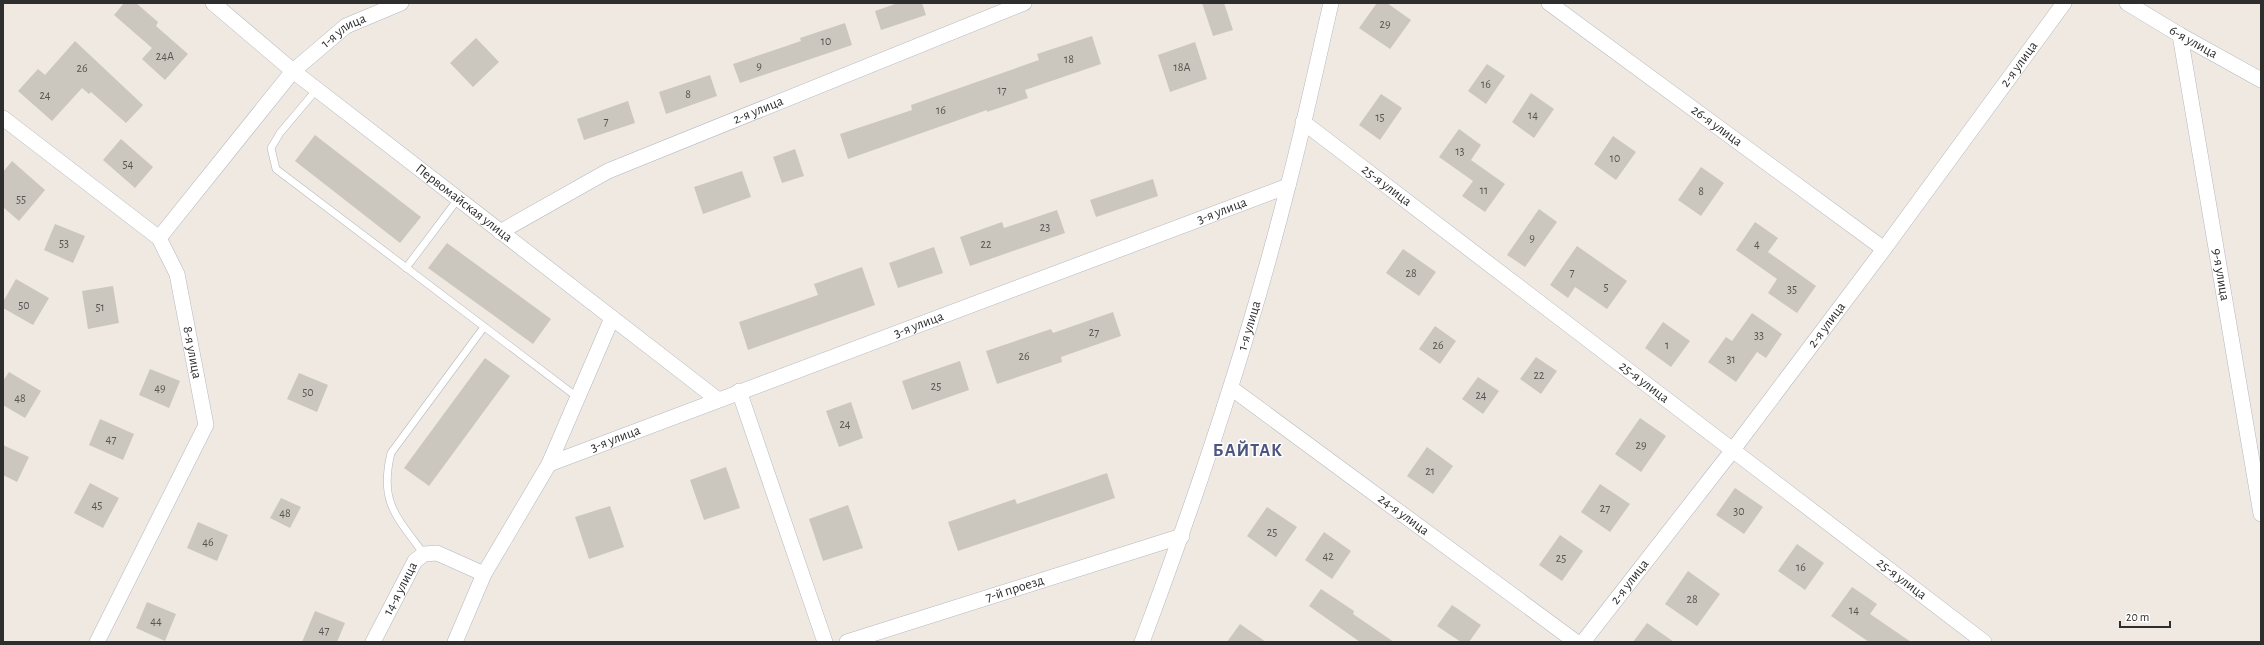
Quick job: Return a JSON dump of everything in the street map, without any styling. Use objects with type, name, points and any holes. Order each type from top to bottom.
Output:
[{"type":"street","name":"Первомайская улица","points":[[213,3],[293,71],[717,399]]},
{"type":"street","name":"1-я улица","points":[[159,238],[293,71],[346,26],[401,3]]},
{"type":"street","name":"2-я улица","points":[[500,232],[608,171],[1024,3]]},
{"type":"street","name":"1-я улица","points":[[1142,642],[1182,536],[1231,388],[1288,186],[1331,3]]},
{"type":"street","name":"26-я улица","points":[[1549,3],[1884,249]]},
{"type":"street","name":"2-я улица","points":[[1583,642],[1732,451],[1884,249],[2064,3]]},
{"type":"street","name":"6-я улица","points":[[2128,3],[2180,35],[2261,80]]},
{"type":"street","name":"9-я улица","points":[[2180,35],[2261,514]]},
{"type":"street","name":"8-я улица","points":[[3,118],[159,238],[177,274],[206,425],[97,642]]},
{"type":"street","name":"25-я улица","points":[[1303,122],[1984,642]]},
{"type":"street","name":"3-я улица","points":[[549,464],[717,399],[1288,186]]},
{"type":"street","points":[[455,642],[484,574],[549,464],[612,318]]},
{"type":"street","name":"24-я улица","points":[[1231,388],[1576,642]]},
{"type":"street","points":[[739,391],[825,642]]},
{"type":"street","name":"7-й проезд","points":[[847,642],[1182,536]]},
{"type":"street","name":"14-я улица","points":[[373,642],[415,561],[424,554],[437,554],[484,574]]},
{"type":"lane","points":[[317,89],[280,133],[271,148],[276,169],[577,397]]},
{"type":"lane","points":[[406,268],[458,199]]},
{"type":"lane","points":[[424,554],[398,519],[387,494],[386,473],[391,452],[484,327]]},
{"type":"building","points":[[124,3],[136,3],[158,22],[156,26],[188,54],[165,80],[142,59],[152,48],[114,15]]},
{"type":"building","points":[[898,3],[922,3],[926,15],[881,30],[875,11]]},
{"type":"building","points":[[1202,3],[1224,3],[1233,30],[1213,36]]},
{"type":"building","points":[[1377,3],[1387,3],[1411,20],[1390,49],[1359,28]]},
{"type":"building","points":[[845,23],[852,45],[740,83],[733,64],[801,41],[800,38]]},
{"type":"building","points":[[1092,36],[1101,64],[1025,90],[1028,98],[987,112],[987,110],[848,159],[840,134],[912,110],[911,105],[1039,60],[1037,54]]},
{"type":"building","points":[[476,38],[499,62],[473,87],[450,63]]},
{"type":"building","points":[[75,41],[143,105],[126,123],[91,92],[89,94],[82,88],[52,121],[18,91],[38,69],[45,75]]},
{"type":"building","points":[[1195,42],[1207,79],[1170,92],[1158,55]]},
{"type":"building","points":[[1487,64],[1505,76],[1486,104],[1468,91]]},
{"type":"building","points":[[710,75],[717,96],[666,114],[659,92]]},
{"type":"building","points":[[1531,93],[1554,109],[1534,138],[1512,122]]},
{"type":"building","points":[[1381,94],[1402,108],[1380,140],[1359,125]]},
{"type":"building","points":[[628,101],[635,123],[584,140],[577,119]]},
{"type":"building","points":[[1459,129],[1481,145],[1471,160],[1505,184],[1485,212],[1462,196],[1473,181],[1439,157]]},
{"type":"building","points":[[315,135],[421,217],[400,243],[295,161]]},
{"type":"building","points":[[1613,136],[1636,152],[1616,180],[1594,164]]},
{"type":"building","points":[[121,139],[153,167],[135,188],[103,160]]},
{"type":"building","points":[[795,149],[804,176],[782,183],[773,157]]},
{"type":"building","points":[[12,161],[45,190],[19,221],[3,207],[3,172]]},
{"type":"building","points":[[1701,167],[1724,183],[1701,216],[1678,200]]},
{"type":"building","points":[[742,171],[751,197],[703,214],[694,187]]},
{"type":"building","points":[[1153,179],[1158,196],[1096,217],[1090,200]]},
{"type":"building","points":[[1539,209],[1557,222],[1525,267],[1507,255]]},
{"type":"building","points":[[1057,210],[1065,233],[970,266],[960,237],[1002,222],[1004,228]]},
{"type":"building","points":[[1755,222],[1778,238],[1768,252],[1816,286],[1797,313],[1768,293],[1777,279],[1736,250]]},
{"type":"building","points":[[55,224],[85,236],[73,263],[44,250]]},
{"type":"building","points":[[447,243],[551,319],[533,344],[428,268]]},
{"type":"building","points":[[1577,246],[1627,281],[1607,309],[1575,287],[1568,298],[1550,285]]},
{"type":"building","points":[[934,247],[943,273],[898,288],[889,263]]},
{"type":"building","points":[[1403,249],[1436,272],[1419,296],[1386,273]]},
{"type":"building","points":[[862,267],[875,305],[748,350],[739,322],[818,295],[814,284]]},
{"type":"building","points":[[16,279],[49,298],[33,325],[3,308],[3,302]]},
{"type":"building","points":[[113,286],[119,323],[88,329],[82,291]]},
{"type":"building","points":[[1113,312],[1121,336],[1061,357],[1062,362],[997,384],[986,351],[1051,329],[1053,333]]},
{"type":"building","points":[[1752,313],[1782,334],[1766,358],[1757,352],[1736,382],[1708,362],[1726,337],[1732,341]]},
{"type":"building","points":[[1663,322],[1690,341],[1671,367],[1645,348]]},
{"type":"building","points":[[1435,326],[1456,341],[1440,364],[1419,349]]},
{"type":"building","points":[[1536,357],[1557,371],[1541,394],[1520,379]]},
{"type":"building","points":[[485,358],[510,376],[429,486],[404,468]]},
{"type":"building","points":[[960,361],[969,390],[912,410],[902,381]]},
{"type":"building","points":[[150,369],[180,381],[169,408],[139,395]]},
{"type":"building","points":[[9,372],[41,391],[25,418],[3,405],[3,381]]},
{"type":"building","points":[[299,373],[328,385],[317,412],[287,399]]},
{"type":"building","points":[[1478,377],[1499,391],[1483,414],[1462,399]]},
{"type":"building","points":[[851,402],[863,438],[839,447],[826,411]]},
{"type":"building","points":[[1640,418],[1666,436],[1641,472],[1615,454]]},
{"type":"building","points":[[100,419],[134,434],[123,460],[89,445]]},
{"type":"building","points":[[3,445],[29,457],[17,482],[3,475]]},
{"type":"building","points":[[1427,447],[1453,466],[1433,494],[1407,476]]},
{"type":"building","points":[[726,467],[740,508],[704,520],[690,480]]},
{"type":"building","points":[[1107,473],[1115,498],[958,551],[948,522],[1015,499],[1017,504]]},
{"type":"building","points":[[90,483],[119,498],[103,528],[74,513]]},
{"type":"building","points":[[1600,484],[1630,504],[1610,532],[1581,512]]},
{"type":"building","points":[[1735,488],[1763,507],[1744,534],[1716,515]]},
{"type":"building","points":[[281,498],[301,507],[290,528],[270,518]]},
{"type":"building","points":[[848,505],[863,548],[823,561],[809,519]]},
{"type":"building","points":[[610,506],[624,547],[589,559],[575,517]]},
{"type":"building","points":[[1267,507],[1297,527],[1276,557],[1247,536]]},
{"type":"building","points":[[198,522],[228,535],[217,561],[187,548]]},
{"type":"building","points":[[1324,532],[1351,551],[1332,579],[1305,560]]},
{"type":"building","points":[[1560,535],[1583,551],[1562,581],[1539,565]]},
{"type":"building","points":[[1797,544],[1824,563],[1805,590],[1778,571]]},
{"type":"building","points":[[1688,571],[1720,594],[1697,626],[1665,604]]},
{"type":"building","points":[[1852,587],[1877,604],[1870,614],[1911,642],[1869,642],[1831,616]]},
{"type":"building","points":[[1321,589],[1354,611],[1353,614],[1394,642],[1360,642],[1309,606]]},
{"type":"building","points":[[147,602],[176,614],[165,641],[136,628]]},
{"type":"building","points":[[1452,605],[1481,625],[1469,642],[1461,642],[1437,626]]},
{"type":"building","points":[[315,611],[345,623],[337,642],[302,642]]},
{"type":"building","points":[[1647,623],[1674,642],[1633,642]]},
{"type":"building","points":[[1240,624],[1266,642],[1227,642]]},
{"type":"district","name":"БАЙТАК","points":[[1248,451]]}]
